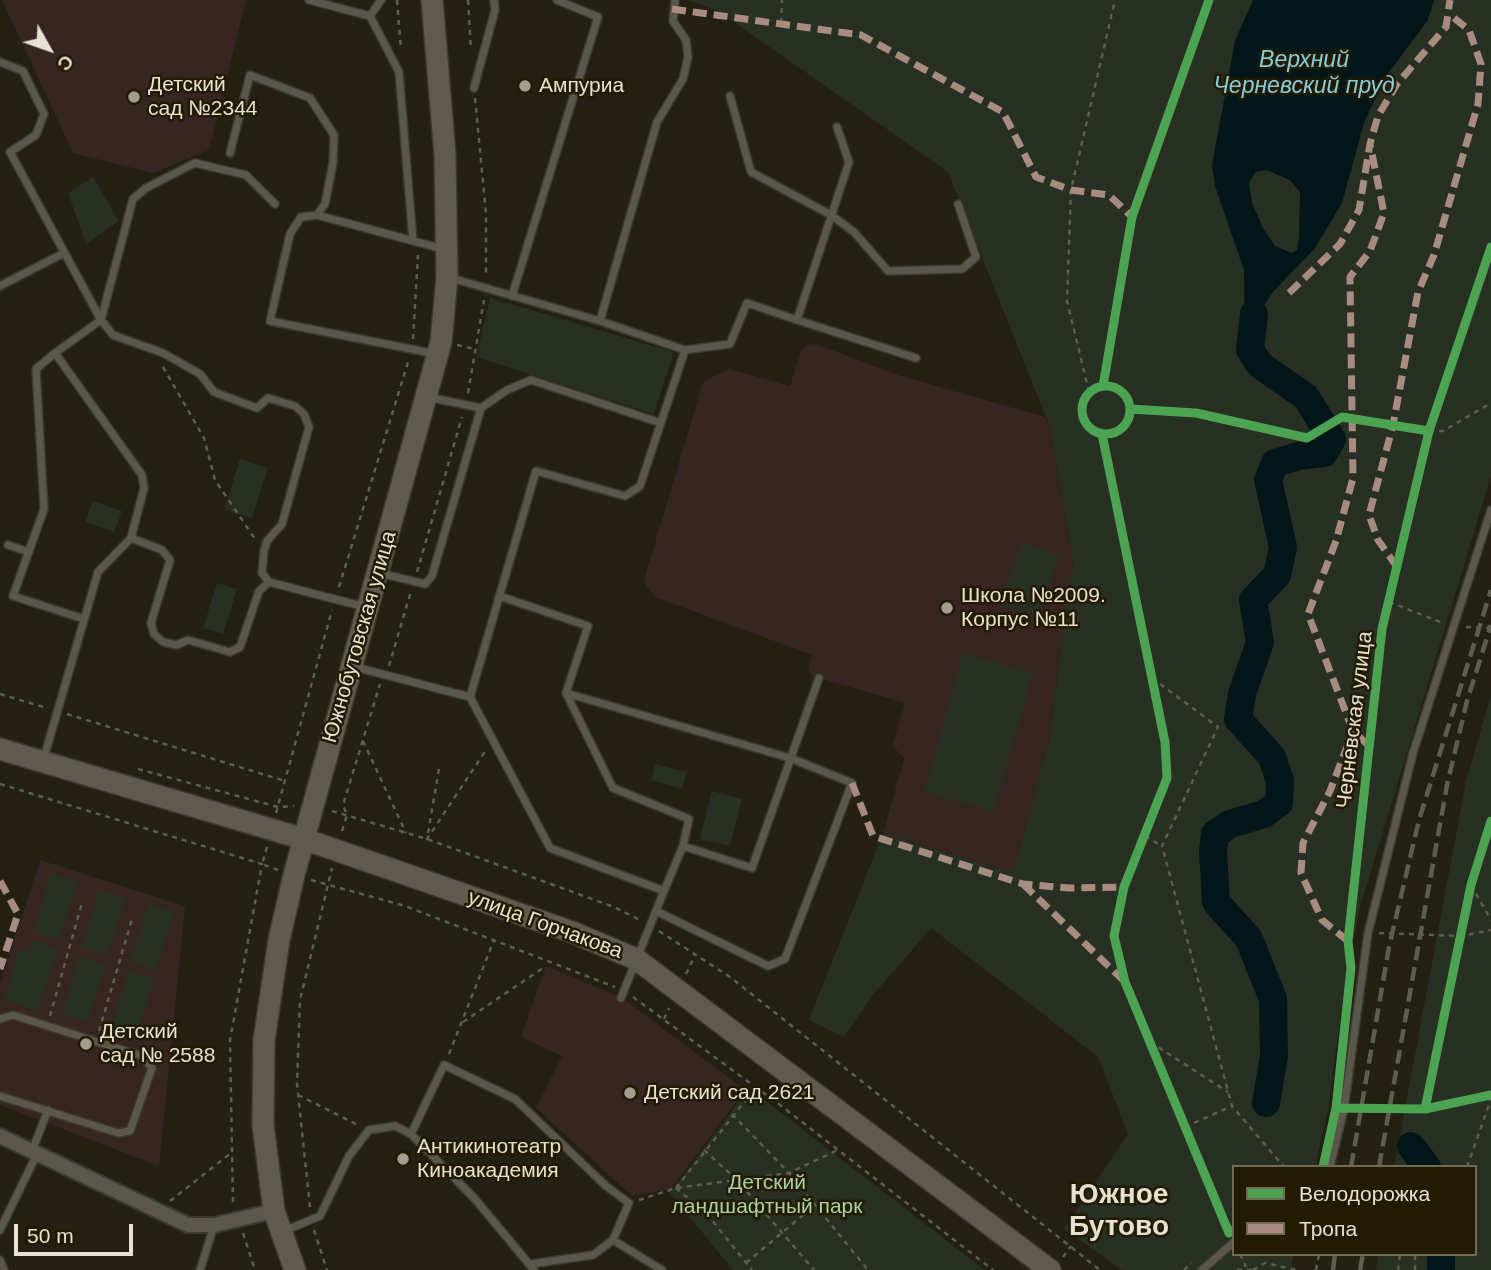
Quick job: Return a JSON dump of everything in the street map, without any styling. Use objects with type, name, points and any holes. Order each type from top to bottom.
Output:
[{"type":"street","name":"Южнобутовская улица","points":[[295,1270],[274,1211],[263,1125],[264,1040],[279,940],[304,839],[438,355],[447,277],[447,251],[445,155],[432,0]]},
{"type":"street","name":"улица Горчакова","points":[[0,749],[304,839],[572,933],[636,959],[1050,1270]]},
{"type":"street","points":[[0,1136],[188,1225],[214,1225],[274,1211]]},
{"type":"lane","points":[[309,0],[370,16],[399,72],[416,242]]},
{"type":"lane","points":[[370,16],[382,0]]},
{"type":"lane","points":[[474,88],[495,10],[495,0]]},
{"type":"lane","points":[[512,296],[598,17],[557,0]]},
{"type":"lane","points":[[600,321],[657,122],[683,79],[688,57],[685,40],[673,21],[675,0]]},
{"type":"lane","points":[[0,62],[23,71],[44,114],[36,135],[10,152],[102,320],[113,335],[153,349],[200,374],[214,392],[257,408],[268,398],[295,406],[304,414],[309,427],[282,524],[267,541],[262,573],[269,582],[369,608]]},
{"type":"lane","points":[[230,153],[250,75],[310,98],[334,135],[328,190],[325,204],[317,215]]},
{"type":"lane","points":[[730,96],[751,172],[831,215],[854,232],[888,271],[962,269],[976,257],[958,204]]},
{"type":"lane","points":[[797,320],[849,162],[836,127]]},
{"type":"lane","points":[[84,619],[13,596],[44,509],[36,369],[55,352],[102,320],[133,199],[146,188],[195,163],[246,175],[275,204]]},
{"type":"lane","points":[[438,355],[270,321],[290,234],[301,217],[317,215],[447,251]]},
{"type":"lane","points":[[0,285],[65,253]]},
{"type":"lane","points":[[447,277],[600,321],[684,350],[730,344],[747,303],[916,358]]},
{"type":"lane","points":[[664,891],[550,848],[470,696],[536,471],[625,496],[640,486],[684,350]]},
{"type":"lane","points":[[43,761],[99,572],[131,538],[144,488],[142,475],[55,352]]},
{"type":"lane","points":[[379,573],[425,584],[432,576],[481,408],[507,390],[531,380],[661,423]]},
{"type":"lane","points":[[428,397],[481,408]]},
{"type":"lane","points":[[1330,1165],[1344,1109],[1368,933],[1413,753],[1491,510]]},
{"type":"lane","points":[[131,538],[162,550],[170,560],[151,623],[154,634],[163,642],[177,645],[188,640],[230,652],[240,647],[259,591],[269,582]]},
{"type":"lane","points":[[8,545],[29,552]]},
{"type":"lane","points":[[499,596],[588,626],[566,694],[613,788],[689,819],[683,846],[623,994]]},
{"type":"lane","points":[[352,666],[470,696]]},
{"type":"lane","points":[[683,846],[751,868],[819,678]]},
{"type":"lane","points":[[566,694],[790,758],[852,783],[785,959],[768,966],[656,911]]},
{"type":"lane","points":[[0,1018],[13,1015],[142,1056],[152,1068],[130,1131],[118,1133],[0,1096]]},
{"type":"lane","points":[[280,1233],[320,1216],[349,1156],[369,1130],[395,1126],[411,1134],[475,1199],[532,1267],[593,1255],[613,1240],[629,1203],[606,1185],[515,1099],[444,1065],[411,1134]]},
{"type":"lane","points":[[0,1230],[34,1152],[48,1110]]},
{"type":"lane","points":[[200,1270],[214,1225]]},
{"type":"lane","points":[[613,1240],[662,1270]]},
{"type":"lane","points":[[1202,1270],[1232,1244]]},
{"type":"lane","points":[[0,1260],[4,1270]]},
{"type":"path","points":[[397,0],[402,54]]},
{"type":"path","points":[[468,0],[471,54]]},
{"type":"path","points":[[781,23],[782,0]]},
{"type":"path","points":[[1082,405],[1092,390],[1067,301],[1072,190],[1115,0]]},
{"type":"path","points":[[327,1270],[310,1220],[298,1096],[300,1000],[347,815],[344,805],[379,686],[386,675],[466,405],[486,289],[486,214],[474,88]]},
{"type":"path","points":[[255,1270],[237,1220],[232,1197],[230,1040],[262,864],[335,599],[412,349],[416,242]]},
{"type":"path","points":[[153,349],[204,438],[215,480],[264,551]]},
{"type":"path","points":[[1417,429],[1443,431],[1491,403]]},
{"type":"path","points":[[1425,445],[1433,418]]},
{"type":"path","points":[[1389,602],[1453,627],[1491,628]]},
{"type":"path","points":[[1149,664],[1155,691]]},
{"type":"path","points":[[1152,678],[1217,727],[1162,846]]},
{"type":"path","points":[[0,694],[285,781]]},
{"type":"path","points":[[363,740],[406,833]]},
{"type":"path","points":[[439,769],[427,839],[493,740]]},
{"type":"path","points":[[0,784],[262,864]]},
{"type":"path","points":[[1140,849],[1147,832],[1162,846],[1232,1106],[1247,1128],[1282,1165]]},
{"type":"path","points":[[1469,897],[1475,872]]},
{"type":"path","points":[[329,885],[405,906],[623,994],[756,1087],[993,1270]]},
{"type":"path","points":[[1471,885],[1491,920]]},
{"type":"path","points":[[47,1026],[82,903]]},
{"type":"path","points":[[96,1041],[132,919]]},
{"type":"path","points":[[1458,949],[1463,923]]},
{"type":"path","points":[[1368,933],[1461,936],[1491,930]]},
{"type":"path","points":[[444,1065],[494,940]]},
{"type":"path","points":[[463,1022],[545,966]]},
{"type":"path","points":[[1145,1030],[1155,1055]]},
{"type":"path","points":[[1150,1042],[1228,1092]]},
{"type":"path","points":[[676,1188],[756,1087]]},
{"type":"path","points":[[298,1096],[369,1130]]},
{"type":"path","points":[[1468,1165],[1491,1097],[1478,1098]]},
{"type":"path","points":[[1185,1127],[1232,1106]]},
{"type":"path","points":[[732,1114],[789,1173],[868,1270]]},
{"type":"path","points":[[1180,1115],[1190,1139]]},
{"type":"path","points":[[704,1150],[737,1180],[814,1270]]},
{"type":"path","points":[[629,1203],[676,1188],[789,1173],[838,1150]]},
{"type":"path","points":[[167,1203],[230,1153]]},
{"type":"path","points":[[676,1188],[707,1213],[752,1270]]},
{"type":"path","points":[[746,1263],[815,1205]]},
{"type":"path","points":[[1241,1256],[1246,1268]]},
{"type":"path","points":[[1237,1270],[1253,1270],[1265,1263],[1297,1270]]},
{"type":"shaded area","name":"Детский сад №2344","points":[[2,0],[246,0],[209,150],[153,173],[73,153]]},
{"type":"shaded area","name":"Школа №2009. Корпус №11","points":[[816,344],[898,375],[1045,417],[1050,427],[1073,561],[1049,740],[1013,873],[883,833],[904,759],[892,745],[905,703],[812,676],[808,670],[812,655],[655,597],[644,580],[703,382],[729,369],[790,386],[801,351],[807,345]]},
{"type":"shaded area","name":"Детский сад № 2588","points":[[40,860],[185,906],[159,1166],[0,1105],[0,984]]},
{"type":"shaded area","points":[[546,966],[622,998],[745,1090],[671,1189],[632,1196],[536,1108],[562,1056],[521,1037]]},
{"type":"green space","points":[[688,0],[1491,0],[1491,476],[1361,904],[1346,975],[1328,1110],[1315,1165],[1232,1165],[1232,1256],[1294,1256],[1290,1270],[1122,1270],[1064,1229],[1128,1134],[1098,1057],[931,928],[872,996],[844,1037],[809,1020],[883,833],[1013,873],[1049,740],[1073,561],[1050,427],[948,172],[718,11]]},
{"type":"green space","points":[[93,177],[119,221],[86,244],[68,193]]},
{"type":"green space","points":[[490,298],[674,352],[654,414],[476,357]]},
{"type":"green space","points":[[240,459],[268,468],[252,518],[224,510]]},
{"type":"green space","points":[[93,501],[122,511],[114,532],[85,522]]},
{"type":"green space","points":[[1022,542],[1059,555],[1038,618],[1000,606]]},
{"type":"green space","points":[[217,583],[237,589],[223,634],[203,628]]},
{"type":"green space","points":[[963,653],[1033,673],[994,811],[924,792]]},
{"type":"green space","points":[[1491,695],[1491,1270],[1376,1270],[1378,1256],[1477,1256],[1477,1165],[1394,1165],[1466,781]]},
{"type":"green space","points":[[655,764],[687,772],[682,789],[651,780]]},
{"type":"green space","points":[[712,791],[742,799],[730,846],[700,839]]},
{"type":"green space","points":[[51,874],[77,882],[60,939],[33,932]]},
{"type":"green space","points":[[99,890],[126,898],[108,955],[82,948]]},
{"type":"green space","points":[[148,904],[174,912],[156,970],[130,962]]},
{"type":"green space","points":[[32,941],[57,949],[37,1011],[4,1000],[19,950],[28,953]]},
{"type":"green space","points":[[79,956],[106,964],[88,1022],[62,1014]]},
{"type":"green space","points":[[128,971],[154,979],[137,1037],[110,1029]]},
{"type":"green space","name":"Детский ландшафтный парк","points":[[749,1088],[985,1270],[733,1270],[670,1193]]},
{"type":"water","name":"Верхний Черневский пруд","points":[[1253,0],[1434,0],[1428,20],[1384,79],[1364,123],[1342,203],[1315,248],[1273,292],[1257,316],[1250,350],[1245,348],[1244,270],[1215,186],[1212,165],[1235,41]],"holes":[[[1266,170],[1290,180],[1300,192],[1299,237],[1297,250],[1292,253],[1275,246],[1263,228],[1252,203],[1249,182],[1256,172]]]},
{"type":"waterway","points":[[1254,314],[1250,350],[1260,365],[1306,397],[1332,439],[1324,453],[1275,463],[1268,480],[1283,547],[1277,575],[1253,600],[1260,642],[1242,694],[1238,719],[1272,757],[1280,781],[1279,803],[1264,814],[1230,824],[1215,834],[1213,851],[1216,902],[1249,939],[1273,999],[1274,1056],[1266,1103]]},
{"type":"waterway","points":[[1411,1146],[1425,1165]]},
{"type":"waterway","points":[[1441,1256],[1441,1270]]},
{"type":"railway","points":[[1351,1165],[1389,947],[1419,820],[1491,590]]},
{"type":"railway","points":[[1379,1165],[1447,785],[1467,701],[1491,625]]},
{"type":"railway","points":[[1333,1270],[1335,1256]]},
{"type":"railway","points":[[1360,1270],[1363,1256]]},
{"type":"marked path","points":[[1289,293],[1340,244],[1359,210],[1370,144],[1378,116],[1397,84],[1446,27],[1450,0]]},
{"type":"marked path","points":[[672,9],[861,35],[1003,112],[1036,177],[1071,190],[1109,195],[1132,217]]},
{"type":"marked path","points":[[1397,567],[1378,540],[1369,515],[1393,425],[1418,292],[1434,255],[1478,104],[1481,64],[1469,30],[1449,14]]},
{"type":"marked path","points":[[1368,745],[1353,731],[1308,614],[1336,541],[1353,478],[1350,277],[1370,251],[1384,213],[1370,144]]},
{"type":"marked path","points":[[1348,941],[1322,920],[1301,873],[1303,843],[1330,791],[1353,731]]},
{"type":"marked path","points":[[852,783],[873,836],[1023,884],[1068,888],[1124,887]]},
{"type":"marked path","points":[[0,881],[18,914],[0,969]]},
{"type":"marked path","points":[[1023,884],[1123,980]]},
{"type":"cycle path","points":[[1103,386],[1132,217],[1209,0]]},
{"type":"cycle path","name":"Черневская улица","points":[[1323,1165],[1336,1108],[1351,968],[1348,941],[1382,629],[1429,431],[1491,247]]},
{"type":"cycle path","points":[[1106,386],[1123,393],[1130,410],[1123,427],[1106,434],[1089,427],[1082,410],[1089,393],[1106,386]]},
{"type":"cycle path","points":[[1130,409],[1196,413],[1307,438],[1342,417],[1429,431]]},
{"type":"cycle path","points":[[1102,434],[1165,742],[1167,778],[1124,887],[1114,936],[1125,982],[1229,1233],[1232,1231]]},
{"type":"cycle path","points":[[1425,1109],[1471,885],[1491,821]]},
{"type":"cycle path","points":[[1336,1108],[1425,1109],[1491,1095]]},
{"type":"place","name":"Ампуриа","points":[[525,86]]},
{"type":"place","name":"Детский сад №2344","points":[[134,97]]},
{"type":"place","name":"Школа №2009. Корпус №11","points":[[947,608]]},
{"type":"place","name":"Детский сад № 2588","points":[[86,1044]]},
{"type":"place","name":"Детский сад 2621","points":[[630,1093]]},
{"type":"place","name":"Антикинотеатр Киноакадемия","points":[[403,1159]]},
{"type":"district","name":"Южное Бутово","points":[[1119,1211]]}]
